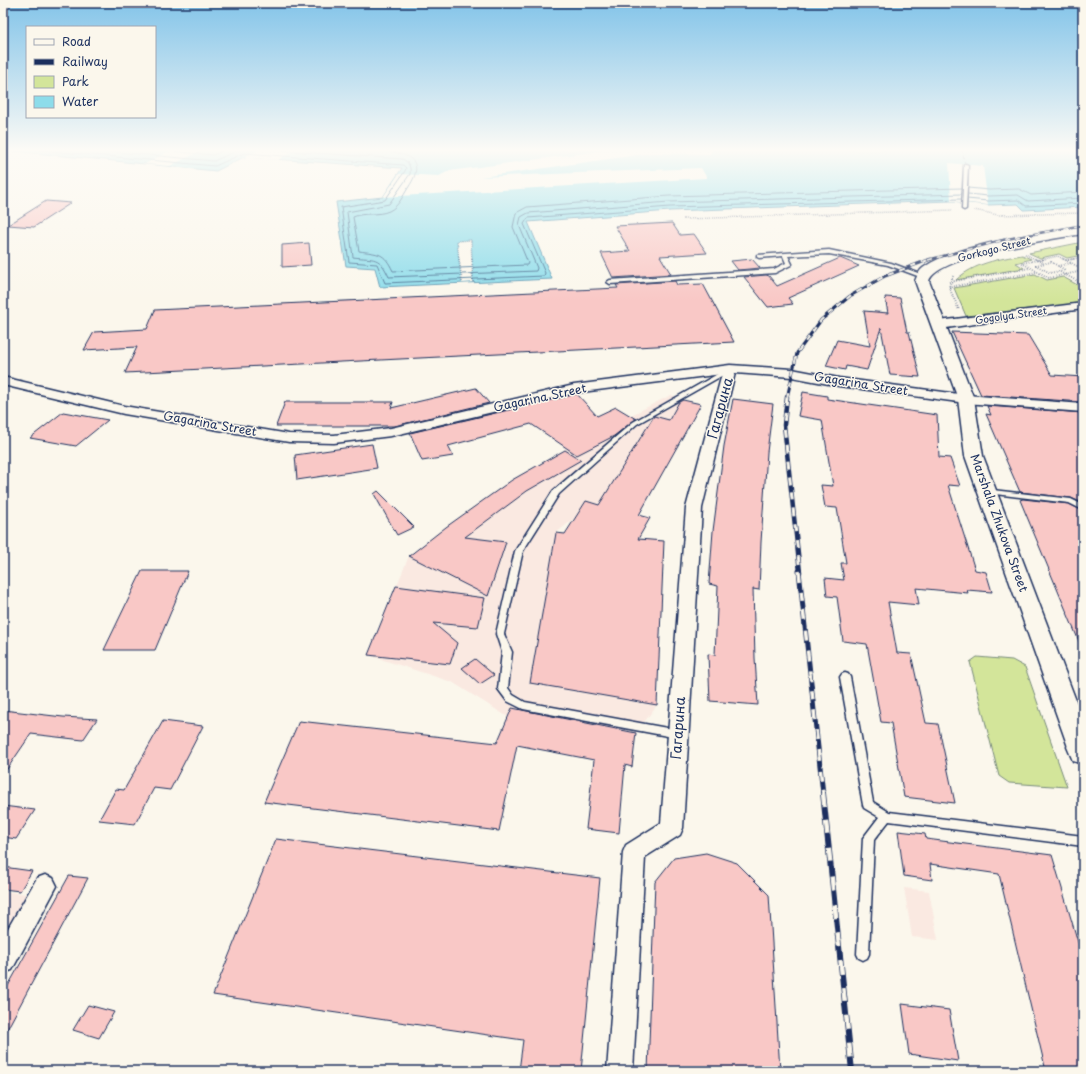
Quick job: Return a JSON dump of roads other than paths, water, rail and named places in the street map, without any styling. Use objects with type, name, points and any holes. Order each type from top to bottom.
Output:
[{"type":"street","name":"Gorkogo Street","points":[[924,283],[934,267],[965,255],[1083,230]]},
{"type":"street","name":"Marshala Zhukova Street","points":[[924,283],[966,399],[974,456],[1082,749]]},
{"type":"street","name":"Gogolya Street","points":[[939,325],[1083,306]]},
{"type":"street","name":"Gagarina Street","points":[[3,381],[124,410],[289,438],[334,439],[391,432],[574,389],[730,369],[792,373],[839,382],[966,399],[1083,408]]},
{"type":"street","name":"Гагарина","points":[[620,1071],[634,852],[672,828],[694,508],[730,369]]},
{"type":"street","points":[[3,961],[45,886]]},
{"type":"lane","points":[[964,200],[964,210]]},
{"type":"lane","points":[[758,256],[829,252],[889,264],[924,283]]},
{"type":"lane","points":[[610,282],[775,271],[789,264],[784,254]]},
{"type":"lane","points":[[678,734],[523,705],[510,698],[503,689],[507,652],[500,634],[518,551],[556,493],[635,423],[730,369]]},
{"type":"lane","points":[[986,491],[1071,501],[1083,508]]},
{"type":"lane","points":[[845,677],[868,805],[887,816],[1083,841]]},
{"type":"lane","points":[[864,954],[868,838],[887,816]]},
{"type":"water","points":[[354,200],[1083,200],[1083,207],[1024,210],[1018,204],[988,205],[951,201],[670,211],[528,222],[552,279],[380,287],[375,268],[346,266],[336,202]]},
{"type":"railway","points":[[929,260],[1007,239],[1083,225]]},
{"type":"railway","points":[[787,398],[797,353],[821,320],[850,296],[885,276],[929,260]]},
{"type":"railway","points":[[787,397],[784,425],[800,572]]},
{"type":"railway","points":[[799,571],[823,794]]},
{"type":"railway","points":[[823,793],[852,1071]]}]
